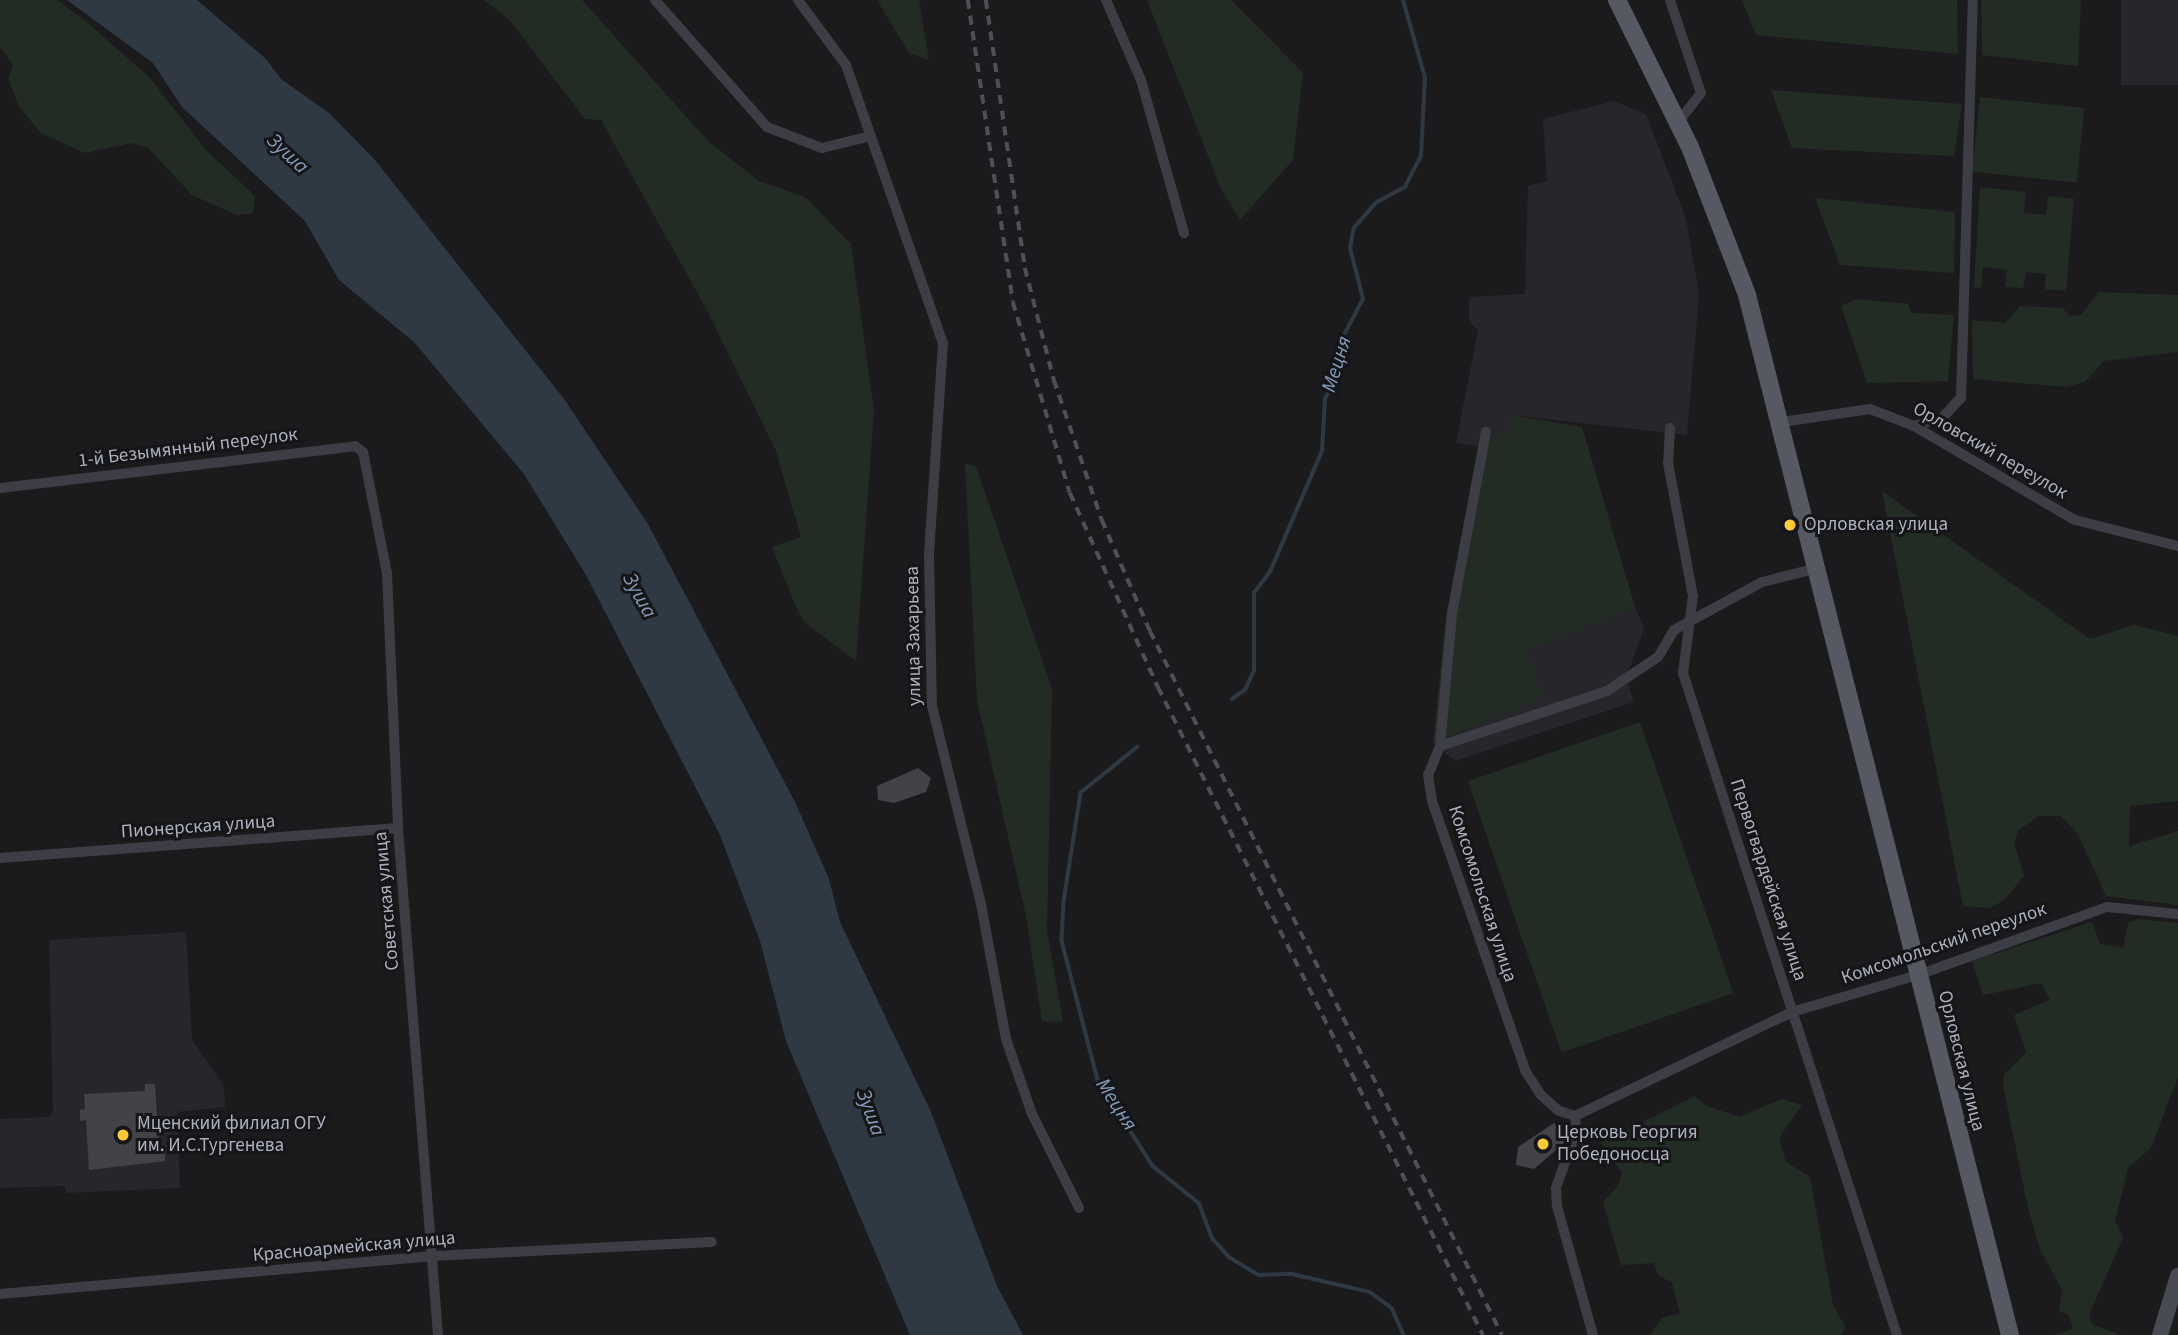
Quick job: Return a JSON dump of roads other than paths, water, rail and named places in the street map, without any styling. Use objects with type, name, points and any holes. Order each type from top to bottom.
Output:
[{"type":"main road","name":"Орловская улица","points":[[1617,0],[1678,122],[1747,295],[1782,422],[1917,975],[2010,1335]]},
{"type":"main road","points":[[2160,1335],[2178,1276]]},
{"type":"street","points":[[655,0],[767,127],[794,142],[822,148],[871,136]]},
{"type":"street","name":"улица Захарьева","points":[[798,0],[846,65],[943,343],[929,555],[932,706],[981,904],[1006,1039],[1032,1114],[1079,1208]]},
{"type":"street","points":[[1106,0],[1141,79],[1184,233]]},
{"type":"street","points":[[1670,0],[1701,93],[1678,122]]},
{"type":"street","points":[[1913,426],[1943,417],[1961,398],[1973,0]]},
{"type":"street","name":"Орловский переулок","points":[[1782,422],[1870,409],[1913,426],[2075,520],[2178,546]]},
{"type":"street","name":"Первогвардейская улица","points":[[1670,428],[1668,463],[1693,596],[1692,621],[1683,673],[1897,1335]]},
{"type":"street","name":"Комсомольская улица","points":[[1486,432],[1452,614],[1440,746],[1429,775],[1433,801],[1498,997],[1526,1072],[1541,1095],[1559,1111],[1575,1116]]},
{"type":"street","name":"1-й Безымянный переулок","points":[[0,488],[355,446],[368,465]]},
{"type":"street","name":"Советская улица","points":[[368,465],[387,573],[398,828],[438,1335]]},
{"type":"street","points":[[1440,746],[1607,691],[1637,674],[1658,657],[1674,630],[1762,582],[1818,568]]},
{"type":"street","name":"Пионерская улица","points":[[0,858],[398,828]]},
{"type":"street","name":"Комсомольский переулок","points":[[1575,1116],[1792,1012],[1917,975],[2107,907],[2178,914]]},
{"type":"street","points":[[1575,1116],[1576,1132],[1556,1188],[1557,1206],[1594,1335]]},
{"type":"street","name":"Красноармейская улица","points":[[0,1294],[433,1256],[712,1241]]},
{"type":"water","name":"Зуша","points":[[67,0],[197,0],[266,59],[281,79],[329,113],[375,160],[564,399],[648,524],[795,802],[829,879],[840,922],[931,1112],[997,1286],[1023,1335],[910,1335],[786,1041],[760,941],[720,835],[586,575],[524,474],[415,343],[339,280],[305,221],[182,107],[153,63]]},
{"type":"waterway","name":"Мецня","points":[[1232,699],[1245,690],[1254,671],[1254,593],[1270,572],[1322,451],[1325,399],[1337,374],[1341,341],[1363,299],[1350,248],[1354,228],[1377,202],[1405,187],[1421,156],[1425,78],[1403,0]]},
{"type":"waterway","name":"Мецня","points":[[1138,747],[1081,793],[1064,901],[1062,941],[1098,1080],[1153,1166],[1199,1203],[1213,1239],[1229,1257],[1259,1275],[1292,1274],[1370,1292],[1392,1308],[1404,1335]]},
{"type":"railway","points":[[968,0],[1013,302],[1070,493],[1158,687],[1483,1335]]},
{"type":"railway","points":[[986,0],[1025,268],[1054,380],[1102,520],[1150,631],[1502,1335]]},
{"type":"place","name":"Орловская улица","points":[[1790,525]]},
{"type":"place","name":"Мценский филиал ОГУ им. И.С.Тургенева","points":[[123,1135]]},
{"type":"place","name":"Церковь Георгия Победоносца","points":[[1543,1144]]}]
